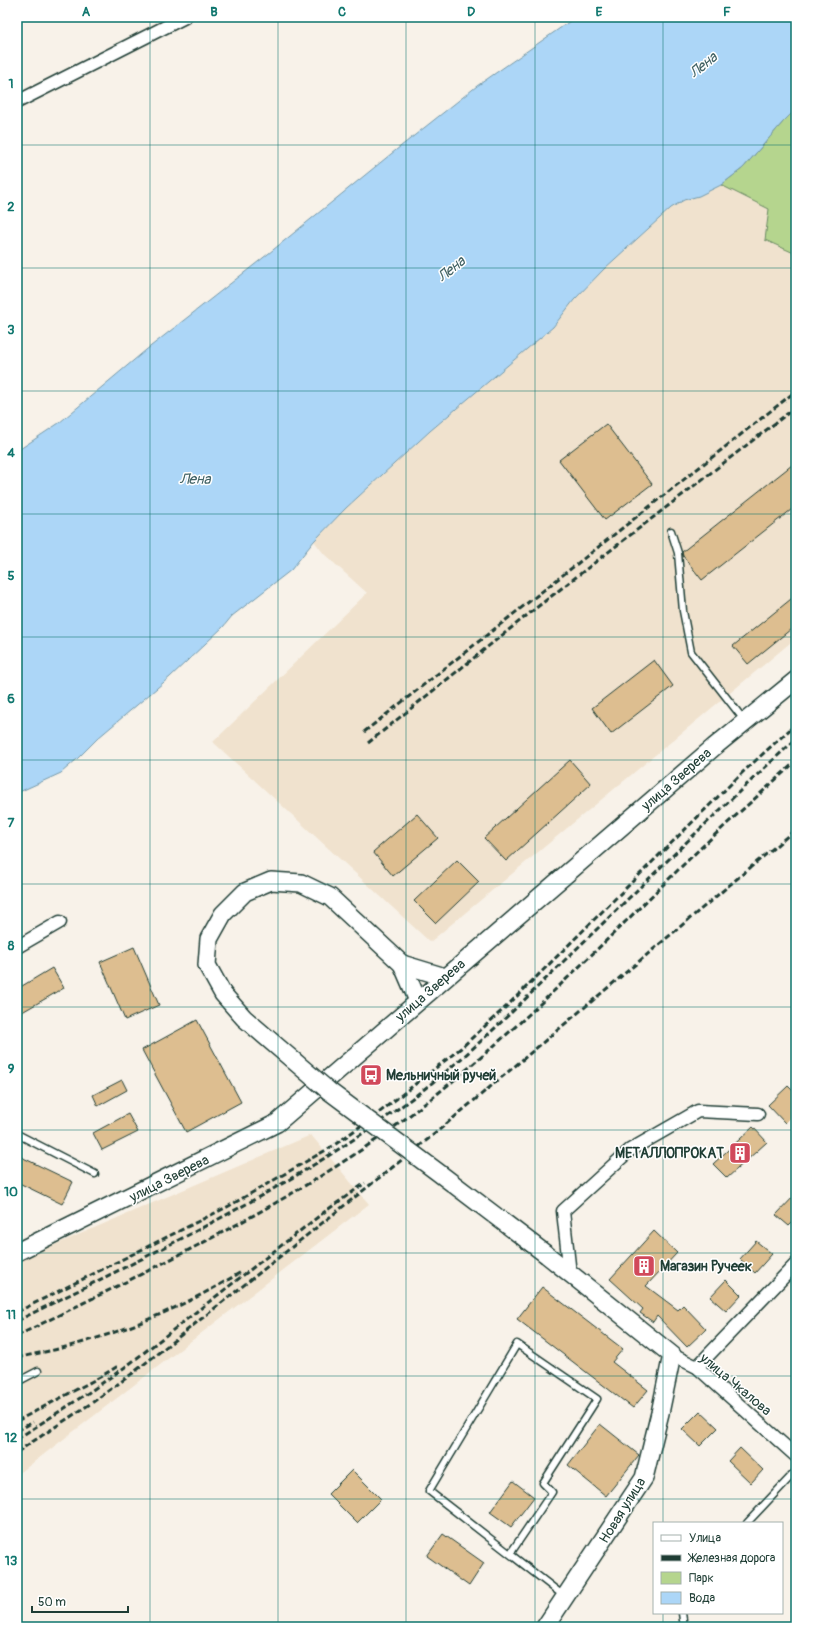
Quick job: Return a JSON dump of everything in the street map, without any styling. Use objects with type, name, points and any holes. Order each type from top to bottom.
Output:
[{"type":"street","points":[[17,102],[185,17]]},
{"type":"street","name":"улица Зверева","points":[[23,1250],[276,1123],[445,977],[796,680]]},
{"type":"street","points":[[418,1001],[402,964],[330,897],[301,883],[271,881],[245,892],[223,914],[209,939],[207,965],[223,994],[244,1018],[329,1091],[547,1255],[672,1355]]},
{"type":"street","points":[[17,946],[60,922]]},
{"type":"street","points":[[402,964],[445,977]]},
{"type":"street","points":[[570,1274],[563,1211],[630,1150],[698,1111],[758,1114]]},
{"type":"street","points":[[697,1367],[796,1264]]},
{"type":"street","name":"улица Чкалова","points":[[672,1355],[697,1367],[796,1456]]},
{"type":"street","name":"Новая улица","points":[[545,1627],[644,1478],[672,1355]]},
{"type":"lane","points":[[671,530],[678,553],[683,611],[691,652],[746,721]]},
{"type":"lane","points":[[17,1134],[96,1174]]},
{"type":"lane","points":[[510,1554],[552,1492],[543,1483],[597,1399],[517,1344],[429,1491],[565,1597]]},
{"type":"lane","points":[[17,1382],[38,1371]]},
{"type":"lane","points":[[748,1522],[796,1471]]},
{"type":"lane","points":[[682,1614],[684,1627]]},
{"type":"shaded area","points":[[721,185],[769,209],[765,240],[796,254],[796,638],[430,942],[213,742],[367,593],[324,554],[314,541],[346,508],[430,431],[553,327],[574,300],[604,269],[671,208],[684,200],[699,196]]},
{"type":"shaded area","points":[[311,1135],[369,1204],[17,1475],[17,1261]]},
{"type":"green space","points":[[796,109],[796,254],[765,240],[769,209],[721,185],[743,168]]},
{"type":"water","name":"Лена","points":[[576,17],[796,17],[796,109],[743,168],[721,185],[699,196],[684,200],[671,208],[604,269],[574,300],[553,327],[430,431],[346,508],[314,541],[291,570],[232,616],[223,627],[170,677],[98,738],[77,759],[61,773],[17,793],[17,451],[59,423],[146,350],[477,86]]},
{"type":"building","points":[[606,424],[652,484],[605,520],[559,460]]},
{"type":"building","points":[[792,465],[796,471],[796,506],[702,580],[683,556],[682,552]]},
{"type":"building","points":[[796,595],[796,625],[748,664],[733,646]]},
{"type":"building","points":[[654,660],[673,686],[611,734],[592,708]]},
{"type":"building","points":[[570,760],[591,784],[506,861],[484,838]]},
{"type":"building","points":[[417,814],[438,838],[393,876],[373,852]]},
{"type":"building","points":[[457,860],[479,882],[436,923],[414,901]]},
{"type":"building","points":[[134,947],[159,1005],[125,1020],[100,962]]},
{"type":"building","points":[[52,968],[64,988],[17,1015],[17,989]]},
{"type":"building","points":[[197,1020],[241,1102],[186,1132],[142,1050]]},
{"type":"building","points":[[122,1080],[127,1090],[98,1106],[93,1095]]},
{"type":"building","points":[[788,1086],[796,1094],[796,1112],[785,1123],[768,1105]]},
{"type":"building","points":[[128,1114],[138,1132],[102,1150],[93,1133]]},
{"type":"building","name":"МЕТАЛЛОПРОКАТ","points":[[753,1127],[767,1142],[727,1178],[713,1164]]},
{"type":"building","points":[[17,1155],[73,1182],[62,1204],[17,1182]]},
{"type":"building","points":[[796,1194],[796,1219],[789,1226],[776,1215]]},
{"type":"building","points":[[654,1231],[677,1253],[646,1286],[678,1310],[683,1305],[706,1329],[687,1347],[657,1316],[653,1322],[640,1313],[643,1309],[610,1279]]},
{"type":"building","points":[[756,1241],[772,1254],[755,1273],[740,1259]]},
{"type":"building","points":[[726,1280],[741,1295],[726,1311],[710,1297]]},
{"type":"building","points":[[542,1287],[623,1349],[612,1362],[648,1390],[633,1408],[517,1319]]},
{"type":"building","points":[[700,1411],[718,1428],[700,1446],[682,1429]]},
{"type":"building","points":[[600,1424],[639,1455],[606,1496],[568,1465]]},
{"type":"building","points":[[740,1448],[763,1470],[751,1483],[728,1461]]},
{"type":"building","points":[[352,1470],[381,1499],[357,1523],[328,1494]]},
{"type":"building","points":[[513,1481],[534,1497],[511,1527],[490,1512]]},
{"type":"building","points":[[443,1534],[484,1563],[469,1586],[427,1556]]},
{"type":"railway","points":[[364,732],[796,391]]},
{"type":"railway","points":[[368,743],[536,608],[796,407]]},
{"type":"railway","points":[[17,1312],[229,1206],[333,1146],[376,1115],[461,1048],[508,1005],[744,771],[796,724]]},
{"type":"railway","points":[[17,1321],[174,1242],[277,1187],[376,1125],[423,1090],[461,1059],[497,1026],[796,739]]},
{"type":"railway","points":[[17,1336],[160,1265],[254,1215],[346,1160],[390,1130],[428,1101],[501,1040],[704,845],[796,761]]},
{"type":"railway","points":[[17,1452],[93,1402],[133,1373],[432,1136],[796,829]]},
{"type":"railway","points":[[17,1439],[128,1365],[323,1213],[365,1183]]},
{"type":"railway","points":[[17,1358],[86,1342],[132,1326],[177,1307],[241,1272]]},
{"type":"railway","points":[[17,1421],[118,1366]]},
{"type":"railway","points":[[17,1431],[33,1422]]},
{"type":"place","name":"Мельничный ручей","points":[[371,1075]]},
{"type":"place","name":"МЕТАЛЛОПРОКАТ","points":[[740,1153]]},
{"type":"place","name":"Магазин Ручеек","points":[[644,1266]]}]
